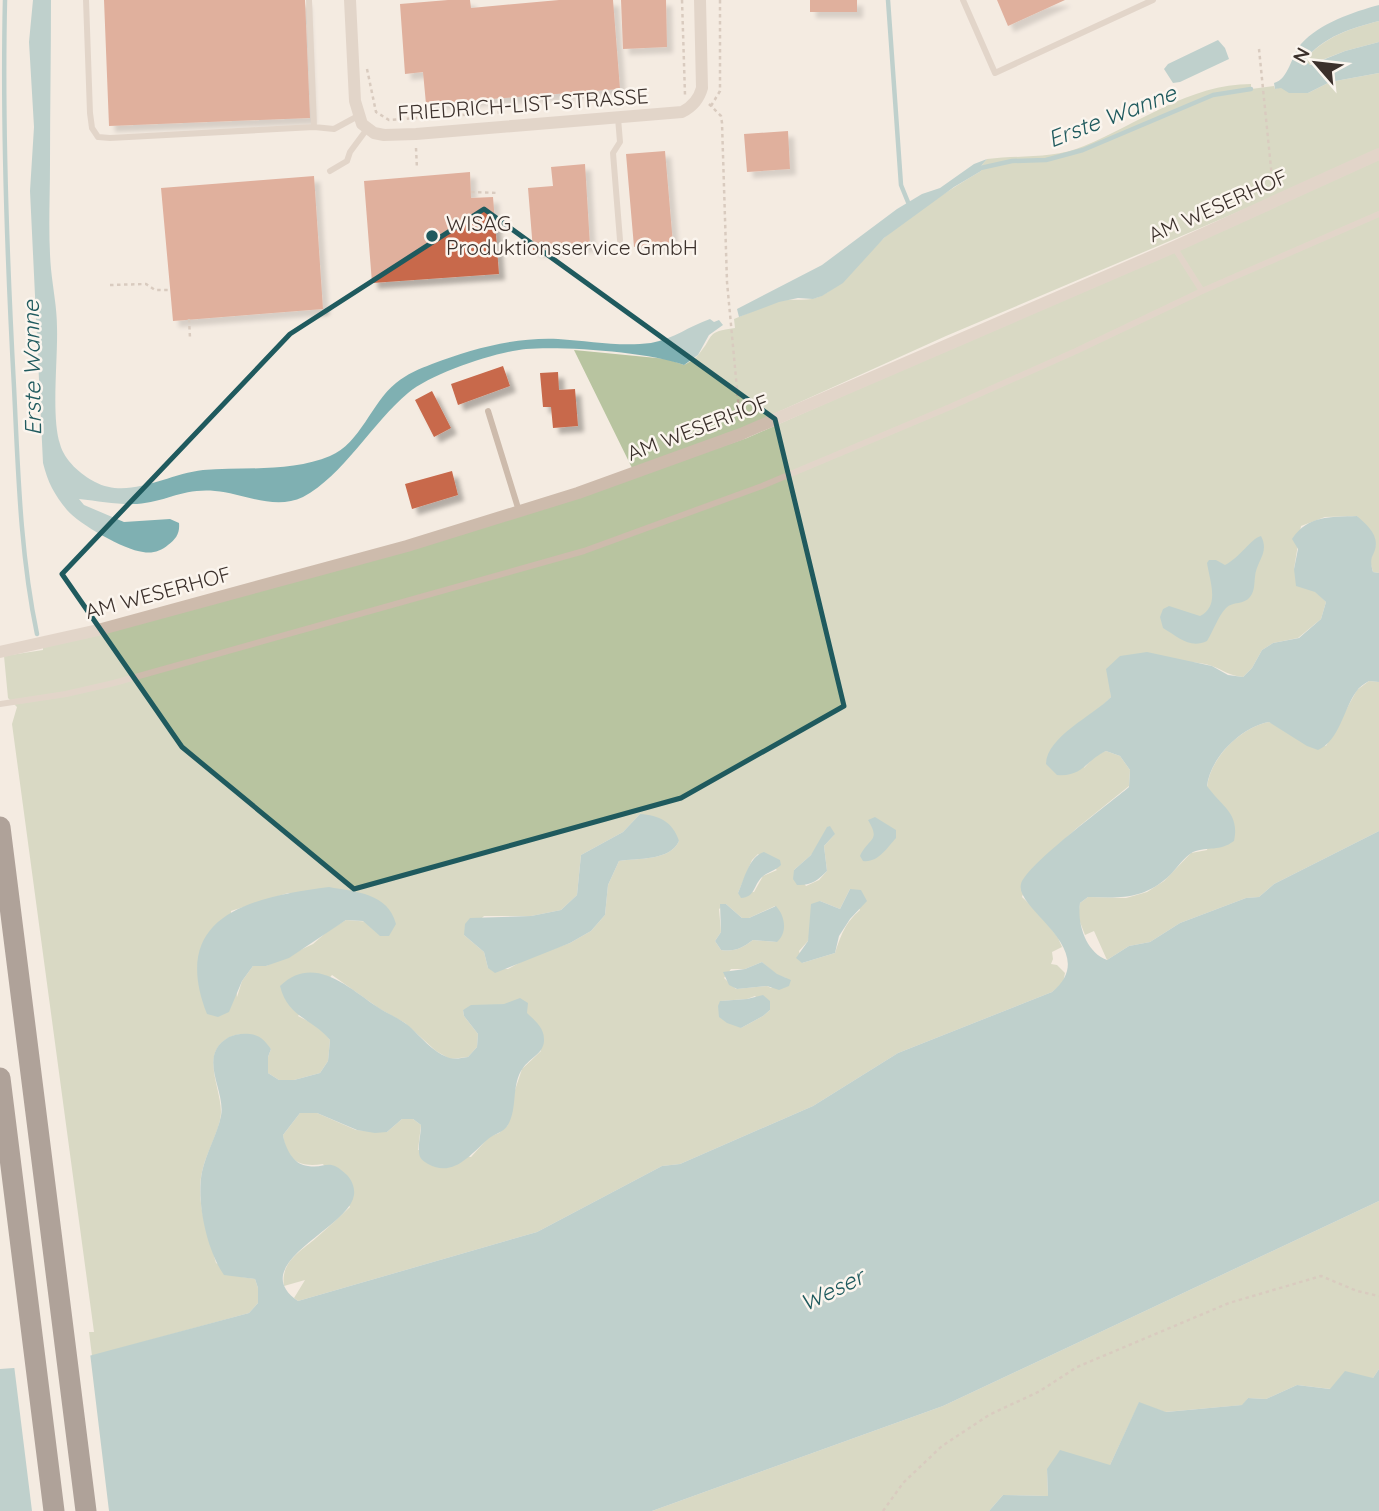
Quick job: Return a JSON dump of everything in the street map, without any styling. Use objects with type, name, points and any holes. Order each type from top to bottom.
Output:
[{"type":"highway","points":[[0,827],[86,1511]]},
{"type":"highway","points":[[0,1078],[54,1511]]},
{"type":"street","name":"FRIEDRICH-LIST-STRASSE","points":[[350,0],[352,66],[358,116],[367,129],[384,135],[672,114],[687,104]]},
{"type":"street","points":[[687,104],[700,96],[704,79],[700,0]]},
{"type":"street","name":"AM WESERHOF","points":[[0,652],[111,627],[520,512],[741,434],[1174,247],[1379,154]]},
{"type":"lane","points":[[86,0],[90,114],[92,128],[98,137],[314,127],[334,129],[358,116]]},
{"type":"lane","points":[[309,0],[314,127]]},
{"type":"lane","points":[[963,0],[995,73],[1153,0]]},
{"type":"lane","points":[[618,118],[620,142],[613,153],[620,240]]},
{"type":"lane","points":[[330,171],[347,162],[350,152],[367,129]]},
{"type":"lane","points":[[0,704],[66,694],[126,680],[584,551],[762,486],[1064,356],[1202,291],[1379,215]]},
{"type":"lane","points":[[1174,247],[1202,291]]},
{"type":"lane","points":[[488,411],[520,512]]},
{"type":"path","points":[[682,0],[687,104]]},
{"type":"path","points":[[711,106],[720,91],[720,0]]},
{"type":"path","points":[[1259,49],[1274,202]]},
{"type":"path","points":[[367,68],[376,112],[389,120],[510,112]]},
{"type":"path","points":[[700,96],[721,116],[722,123],[727,282],[741,434]]},
{"type":"path","points":[[416,134],[417,169]]},
{"type":"path","points":[[471,192],[488,195],[499,193]]},
{"type":"path","points":[[110,285],[146,284],[155,290],[170,290]]},
{"type":"path","points":[[189,319],[190,338]]},
{"type":"path","points":[[883,1511],[903,1482],[942,1446],[989,1415],[1040,1391],[1077,1367],[1102,1356],[1229,1303],[1321,1276],[1357,1291],[1379,1296]]},
{"type":"highlighted area","points":[[484,209],[775,419],[844,706],[681,798],[354,889],[182,747],[62,574],[290,334]]},
{"type":"green space","points":[[1379,21],[1379,42],[1309,65],[1305,60],[1329,39]]},
{"type":"green space","points":[[1379,73],[1379,149],[1285,192],[946,336],[745,427],[632,468],[574,350],[667,359],[684,365],[697,356],[712,335],[735,328],[734,319],[779,301],[812,299],[830,291],[895,229],[931,202],[981,171],[981,166],[987,159],[1049,155],[1073,150],[1186,98],[1229,86],[1251,84],[1251,89],[1274,86],[1275,89],[1281,87],[1308,93],[1330,82]]},
{"type":"green space","points":[[1379,159],[1379,573],[1373,572],[1370,561],[1376,544],[1357,516],[1325,517],[1301,526],[1294,569],[1326,602],[1321,619],[1298,638],[1273,643],[1262,650],[1252,668],[1243,677],[1212,666],[1187,662],[1161,666],[1110,682],[1111,697],[1101,707],[1084,768],[1096,755],[1106,751],[1120,756],[1130,770],[1129,786],[1031,870],[1022,897],[1039,913],[1058,938],[1062,947],[1052,952],[1051,964],[1057,965],[1065,973],[1063,983],[1052,992],[898,1053],[813,1106],[680,1164],[662,1166],[537,1232],[298,1301],[294,1298],[305,1280],[284,1286],[288,1264],[350,1207],[323,1164],[301,1163],[287,1151],[283,1135],[300,1113],[317,1113],[356,1130],[387,1132],[402,1119],[413,1119],[421,1125],[418,1150],[471,1157],[489,1137],[508,1125],[522,1069],[541,1051],[504,1004],[463,1010],[464,1016],[478,1034],[477,1047],[468,1057],[450,1059],[436,1051],[405,1023],[332,975],[298,1016],[320,1027],[330,1040],[328,1061],[320,1073],[294,1080],[279,1080],[268,1073],[271,1049],[246,1034],[228,1038],[215,1053],[214,1072],[221,1112],[203,1168],[201,1204],[216,1263],[242,1277],[255,1279],[258,1303],[249,1313],[92,1356],[89,1332],[94,1332],[12,724],[17,707],[8,698],[4,656],[43,650],[43,647],[683,460],[747,438]],"holes":[[[640,814],[679,841],[675,847],[661,855],[619,861],[608,885],[605,915],[591,931],[570,943],[528,958],[508,969],[488,968],[484,952],[464,935],[484,916],[531,916],[561,910],[577,895],[581,855],[623,832]],[[835,834],[824,846],[827,871],[819,880],[806,886],[794,870]],[[758,854],[777,870],[763,876],[754,892],[738,893],[752,860]],[[850,889],[860,910],[844,930],[835,953],[802,963],[799,951],[808,941],[820,901],[840,909]],[[288,893],[396,924],[346,920],[313,944],[266,966],[253,966],[242,981],[237,997],[231,911]],[[726,904],[742,918],[749,918],[775,906],[777,942],[753,940],[738,949],[721,950],[715,941],[721,932],[719,909]],[[762,962],[777,975],[786,978],[771,988],[767,986],[736,989],[724,978],[731,969],[745,969]],[[755,996],[770,1010],[741,1028],[720,1001]]]},
{"type":"green space","points":[[1369,681],[1379,682],[1379,831],[1274,884],[1259,897],[1246,898],[1180,923],[1150,942],[1129,946],[1107,960],[1094,931],[1085,935],[1078,917],[1080,903],[1088,897],[1126,898],[1147,892],[1164,881],[1191,853],[1207,850],[1218,802],[1207,787],[1209,776],[1221,755],[1238,737],[1269,722],[1326,746],[1357,690]]},
{"type":"green space","points":[[1379,1201],[1379,1369],[1373,1378],[1331,1389],[1297,1385],[1266,1399],[1248,1398],[1243,1405],[1165,1412],[1139,1403],[1110,1465],[1047,1469],[1048,1496],[1003,1495],[989,1511],[652,1511],[943,1406]]},
{"type":"water","points":[[33,0],[51,0],[49,230],[57,320],[57,433],[62,450],[69,461],[95,482],[108,487],[135,487],[189,472],[284,467],[316,461],[341,450],[350,442],[387,391],[400,380],[427,366],[478,349],[542,339],[616,344],[651,343],[667,339],[710,319],[714,322],[719,320],[723,325],[709,335],[698,355],[684,365],[629,353],[542,348],[498,354],[448,371],[408,393],[345,463],[318,488],[292,501],[270,502],[215,491],[184,493],[137,504],[79,499],[84,505],[124,522],[170,519],[179,523],[175,538],[156,552],[146,553],[114,542],[67,510],[52,488],[43,463],[30,191],[34,127],[29,42]]},
{"type":"water","points":[[1379,5],[1379,21],[1329,39],[1305,60],[1310,65],[1345,51],[1379,42],[1379,73],[1330,82],[1308,93],[1289,93],[1281,88],[1275,89],[1274,83],[1283,77],[1301,44],[1309,37],[1337,19]]},
{"type":"water","points":[[1218,40],[1229,59],[1173,83],[1164,69],[1168,64]]},
{"type":"water","points":[[987,159],[981,166],[981,171],[954,187],[884,238],[843,283],[813,299],[798,298],[779,302],[739,317],[737,309],[822,265],[897,209],[922,194],[940,188],[974,164]]},
{"type":"water","name":"Weser","points":[[1357,516],[1370,528],[1376,540],[1371,562],[1373,572],[1379,573],[1379,682],[1369,681],[1359,689],[1336,732],[1318,750],[1269,722],[1238,737],[1214,765],[1207,786],[1232,817],[1234,841],[1224,847],[1193,852],[1151,889],[1131,896],[1088,897],[1080,903],[1079,911],[1088,944],[1107,960],[1129,946],[1150,942],[1180,923],[1246,898],[1259,897],[1274,884],[1379,831],[1379,1201],[943,1406],[652,1511],[0,1511],[0,1369],[55,1365],[249,1313],[258,1303],[255,1279],[224,1275],[204,1225],[202,1172],[221,1116],[220,1095],[213,1063],[219,1045],[229,1037],[250,1034],[259,1037],[271,1049],[268,1073],[279,1080],[294,1080],[320,1073],[328,1061],[330,1040],[295,1011],[284,997],[280,986],[292,977],[317,973],[342,982],[405,1023],[449,1058],[468,1057],[477,1047],[478,1034],[464,1016],[463,1010],[471,1005],[504,1004],[520,998],[528,1003],[527,1013],[544,1035],[540,1052],[519,1074],[508,1125],[453,1167],[437,1168],[422,1159],[419,1154],[421,1125],[413,1119],[402,1119],[387,1132],[375,1133],[357,1130],[317,1113],[300,1113],[283,1135],[291,1155],[303,1165],[336,1166],[352,1182],[354,1195],[348,1208],[304,1246],[283,1273],[285,1287],[298,1301],[537,1232],[662,1166],[680,1164],[813,1106],[898,1053],[1052,992],[1065,976],[1068,961],[1063,946],[1022,894],[1021,884],[1053,849],[1129,787],[1130,770],[1120,756],[1106,751],[1073,774],[1057,775],[1046,764],[1054,744],[1111,697],[1106,669],[1120,656],[1147,652],[1212,666],[1228,675],[1243,677],[1252,668],[1262,650],[1273,643],[1299,638],[1321,619],[1326,602],[1315,592],[1296,586],[1294,569],[1298,549],[1292,539],[1312,521]]},
{"type":"water","points":[[1261,536],[1264,547],[1252,594],[1245,601],[1226,608],[1207,641],[1190,643],[1163,628],[1160,617],[1163,609],[1169,606],[1200,616],[1206,612],[1212,600],[1207,563],[1209,560],[1225,565]]},
{"type":"water","points":[[640,814],[659,818],[669,824],[679,841],[675,847],[653,857],[619,861],[608,885],[605,915],[591,931],[570,943],[495,973],[488,968],[484,952],[464,935],[465,924],[470,918],[531,916],[561,910],[577,895],[581,855],[623,832]]},
{"type":"water","points":[[875,817],[896,830],[896,838],[878,857],[863,861],[860,856],[874,836],[868,820]]},
{"type":"water","points":[[830,826],[835,834],[824,846],[827,871],[814,882],[797,885],[793,879],[794,870],[811,855]]},
{"type":"water","points":[[764,852],[780,860],[781,865],[761,878],[749,896],[741,898],[738,893],[748,869],[754,858]]},
{"type":"water","points":[[329,887],[370,896],[386,906],[396,924],[389,936],[380,936],[363,921],[346,920],[289,958],[266,966],[253,966],[242,981],[229,1012],[218,1017],[207,1014],[198,981],[199,954],[208,933],[224,917],[246,905],[272,897]]},
{"type":"water","points":[[850,889],[861,890],[867,901],[839,936],[835,953],[802,963],[796,958],[808,941],[811,904],[820,901],[840,909]]},
{"type":"water","points":[[720,904],[726,904],[742,918],[749,918],[776,906],[782,914],[783,934],[777,942],[753,940],[738,949],[721,950],[715,941],[721,932]]},
{"type":"water","points":[[762,962],[777,974],[791,980],[789,986],[779,990],[767,986],[737,989],[729,985],[723,972],[745,969]]},
{"type":"water","points":[[763,995],[770,1001],[770,1010],[741,1028],[719,1017],[720,1001]]},
{"type":"water","points":[[1379,1369],[1379,1511],[989,1511],[1003,1495],[1048,1496],[1047,1469],[1060,1450],[1110,1465],[1139,1402],[1166,1412],[1242,1405],[1248,1398],[1266,1399],[1297,1385],[1330,1389],[1345,1371],[1373,1378]]},
{"type":"pier","points":[[90,1353],[109,1511],[32,1511],[14,1365],[55,1362]]},
{"type":"building","points":[[104,0],[305,0],[310,118],[109,126]]},
{"type":"building","points":[[470,0],[471,8],[559,0],[613,0],[620,89],[426,104],[423,72],[405,74],[400,4]]},
{"type":"building","points":[[621,0],[666,0],[667,47],[623,49]]},
{"type":"building","points":[[810,0],[857,0],[857,12],[810,12]]},
{"type":"building","points":[[997,0],[1065,0],[1008,26]]},
{"type":"building","points":[[788,131],[790,169],[747,172],[744,134]]},
{"type":"building","points":[[665,151],[673,244],[634,247],[626,154]]},
{"type":"building","points":[[585,164],[590,246],[533,250],[528,188],[553,186],[551,167]]},
{"type":"building","name":"WISAG Produktionsservice GmbH","points":[[470,172],[471,198],[493,197],[499,274],[372,283],[364,181]]},
{"type":"building","points":[[314,176],[323,309],[173,321],[161,188]]},
{"type":"building","points":[[503,366],[510,386],[458,405],[451,384]]},
{"type":"building","points":[[558,372],[559,390],[575,389],[578,426],[553,428],[551,407],[543,407],[540,373]]},
{"type":"building","points":[[432,391],[451,428],[434,437],[415,400]]},
{"type":"building","points":[[452,471],[458,495],[412,509],[405,484]]},
{"type":"waterway","points":[[5,0],[6,193],[17,449],[23,542],[37,634]]},
{"type":"waterway","name":"Erste Wanne","points":[[888,0],[901,185],[910,207]]},
{"type":"waterway","name":"Erste Wanne","points":[[976,169],[1012,161],[1046,160],[1083,150],[1213,95],[1251,89]]},
{"type":"place","name":"WISAG Produktionsservice GmbH","points":[[432,236]]}]
